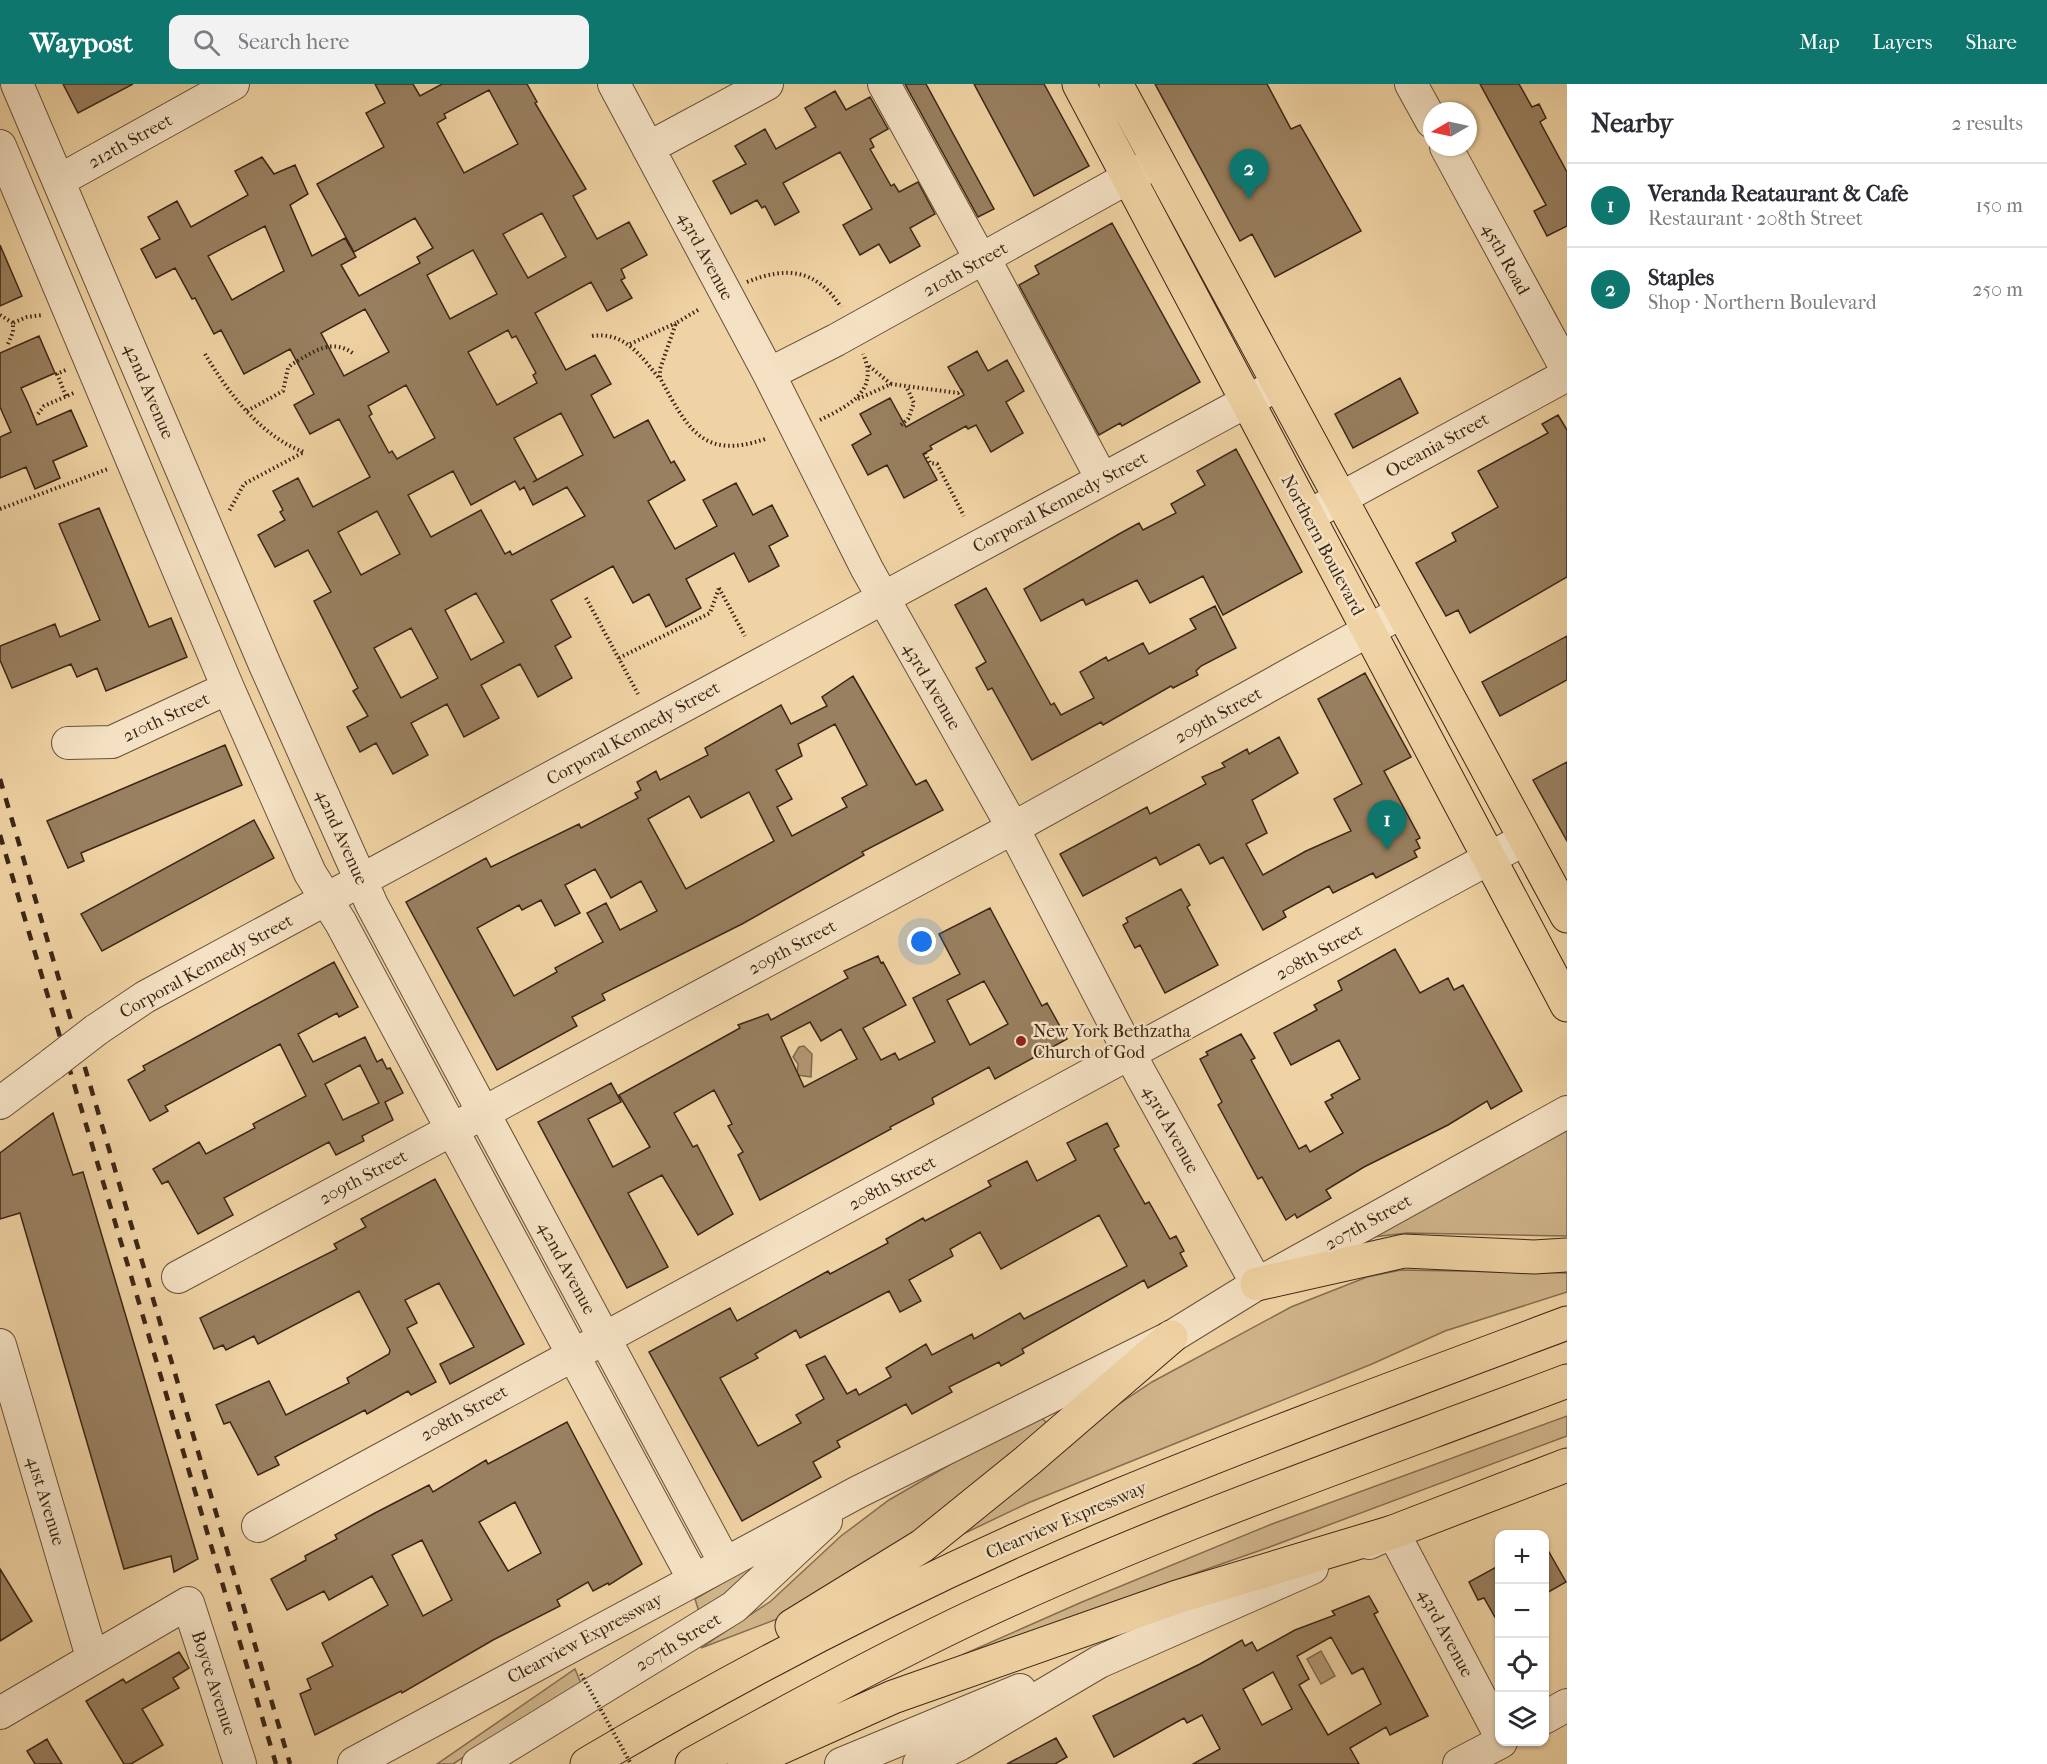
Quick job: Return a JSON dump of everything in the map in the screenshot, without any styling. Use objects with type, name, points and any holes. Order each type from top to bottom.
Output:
[{"type":"main road","name":"Northern Boulevard","points":[[1079,84],[1567,1005]]},
{"type":"main road","name":"Northern Boulevard","points":[[1116,84],[1567,916]]},
{"type":"main road","points":[[1257,1284],[1404,1251],[1534,1257],[1567,1255]]},
{"type":"main road","name":"Clearview Expressway","points":[[587,1764],[680,1709],[824,1632],[962,1565],[1123,1494],[1567,1323]]},
{"type":"main road","points":[[576,1764],[750,1652],[922,1546],[1171,1336]]},
{"type":"main road","points":[[692,1764],[830,1688],[970,1618],[1118,1554],[1265,1495],[1567,1381]]},
{"type":"main road","points":[[744,1764],[893,1697],[1177,1597],[1393,1532],[1567,1466]]},
{"type":"street","name":"42nd Avenue","points":[[17,84],[60,180],[267,670],[360,881],[725,1563]]},
{"type":"street","name":"212th Street","points":[[60,180],[233,84]]},
{"type":"street","name":"43rd Avenue","points":[[614,84],[769,374],[883,597],[1013,828],[1131,1055],[1257,1284]]},
{"type":"street","points":[[648,148],[767,84]]},
{"type":"street","points":[[884,84],[983,259],[1102,479]]},
{"type":"street","points":[[1411,84],[1423,106]]},
{"type":"street","name":"42nd Avenue","points":[[0,146],[89,386],[310,873],[341,923],[693,1578]]},
{"type":"street","name":"45th Road","points":[[1451,156],[1567,372]]},
{"type":"street","name":"210th Street","points":[[769,374],[836,340],[1158,161]]},
{"type":"street","points":[[89,386],[137,362]]},
{"type":"street","name":"Oceania Street","points":[[1308,516],[1567,372]]},
{"type":"street","name":"Corporal Kennedy Street","points":[[0,1103],[96,1030],[145,998],[1278,384]]},
{"type":"street","name":"209th Street","points":[[178,1277],[1013,828],[1370,632],[1402,612]]},
{"type":"street","name":"210th Street","points":[[68,743],[112,742],[228,688]]},
{"type":"street","name":"208th Street","points":[[258,1526],[604,1337],[1131,1055],[1525,839]]},
{"type":"street","name":"207th Street","points":[[1171,1336],[1257,1284],[1567,1112]]},
{"type":"street","name":"Clearview Expressway","points":[[354,1763],[693,1578],[858,1492],[1171,1336]]},
{"type":"street","name":"41st Avenue","points":[[0,1345],[9,1409],[92,1657]]},
{"type":"street","name":"207th Street","points":[[478,1764],[734,1607],[858,1492]]},
{"type":"street","name":"43rd Avenue","points":[[1393,1532],[1495,1726]]},
{"type":"street","points":[[841,1764],[1011,1694],[1099,1662],[1393,1532]]},
{"type":"street","name":"Boyce Avenue","points":[[92,1657],[188,1603],[240,1764]]},
{"type":"street","points":[[0,1713],[92,1657]]},
{"type":"street","points":[[919,1764],[960,1744],[1099,1662]]},
{"type":"street","points":[[1549,1716],[1567,1706]]},
{"type":"street","points":[[1459,1764],[1495,1746]]},
{"type":"street","points":[[1504,1746],[1515,1764]]},
{"type":"path","points":[[744,283],[768,274],[785,271],[803,274],[833,294],[842,307]]},
{"type":"path","points":[[630,344],[698,310]]},
{"type":"path","points":[[13,323],[27,317],[47,314]]},
{"type":"path","points":[[0,315],[13,323]]},
{"type":"path","points":[[8,344],[13,332],[13,323]]},
{"type":"path","points":[[660,378],[660,369],[676,323]]},
{"type":"path","points":[[592,336],[601,334],[630,344],[660,378],[689,429],[705,440],[719,446],[733,447],[765,439]]},
{"type":"path","points":[[247,411],[283,391],[288,368],[300,359],[332,345],[346,348],[354,354]]},
{"type":"path","points":[[861,350],[869,366],[891,384],[958,393],[963,389]]},
{"type":"path","points":[[205,354],[228,389],[247,411],[279,439],[304,452],[244,484],[227,514]]},
{"type":"path","points":[[858,399],[869,366]]},
{"type":"path","points":[[66,396],[57,374],[70,368]]},
{"type":"path","points":[[819,421],[891,384]]},
{"type":"path","points":[[38,414],[44,406],[89,386]]},
{"type":"path","points":[[901,425],[908,419],[914,403],[906,386]]},
{"type":"path","points":[[925,453],[930,463],[937,464],[964,516]]},
{"type":"path","points":[[0,509],[112,468]]},
{"type":"path","points":[[619,658],[710,613],[719,588],[745,636]]},
{"type":"path","points":[[586,598],[638,694]]},
{"type":"path","points":[[580,1674],[631,1764]]},
{"type":"shaded area","points":[[804,1046],[812,1054],[811,1077],[797,1075],[798,1064],[793,1057],[799,1047]]},
{"type":"shaded area","points":[[1567,1127],[1567,1236],[1407,1233],[1364,1238]]},
{"type":"shaded area","points":[[1401,1270],[1567,1273],[1567,1292],[1445,1331],[1372,1364],[1028,1503],[940,1545],[1041,1456],[1152,1382],[1291,1307],[1367,1277]]},
{"type":"shaded area","points":[[1037,1414],[1047,1423],[961,1501],[793,1613],[701,1648],[771,1601],[841,1536],[889,1500]]},
{"type":"shaded area","points":[[1567,1416],[1567,1436],[1267,1548],[962,1655],[1082,1602],[1272,1524]]},
{"type":"shaded area","points":[[793,1542],[700,1615],[695,1599]]},
{"type":"shaded area","points":[[1321,1651],[1335,1676],[1321,1684],[1307,1659]]},
{"type":"shaded area","points":[[575,1669],[582,1686],[530,1714],[453,1764],[437,1764]]},
{"type":"building","points":[[63,84],[133,84],[78,113]]},
{"type":"building","points":[[375,84],[413,84],[420,96],[442,84],[527,84],[537,102],[535,103],[586,189],[573,196],[597,239],[629,222],[647,255],[621,269],[625,278],[621,280],[632,298],[607,311],[591,282],[535,313],[566,370],[595,355],[611,384],[591,395],[614,438],[648,420],[671,463],[674,461],[685,480],[648,501],[675,549],[717,526],[703,500],[736,483],[753,515],[772,505],[788,536],[769,546],[779,566],[749,582],[734,553],[686,579],[701,608],[666,627],[649,594],[633,603],[613,566],[551,600],[571,637],[555,646],[572,678],[538,697],[520,664],[481,685],[499,718],[464,737],[447,704],[411,723],[428,755],[393,774],[376,743],[360,752],[347,727],[368,716],[353,691],[358,688],[314,601],[331,592],[308,550],[275,567],[258,535],[285,520],[280,512],[283,510],[273,491],[298,478],[313,507],[370,477],[339,419],[310,434],[294,405],[314,394],[290,349],[244,374],[221,330],[214,334],[195,298],[192,299],[175,268],[156,278],[141,249],[160,239],[148,217],[177,201],[191,227],[248,195],[235,171],[262,157],[274,174],[295,165],[308,194],[290,205],[312,256],[345,238],[356,257],[341,265],[359,296],[420,263],[417,257],[433,248],[415,218],[354,252],[317,184],[384,147],[366,113],[385,103]],"holes":[[[489,90],[518,144],[464,173],[437,123],[446,118],[444,114]],[[542,213],[566,257],[528,278],[503,234]],[[265,226],[284,271],[232,300],[208,256]],[[473,250],[497,294],[450,319],[427,275]],[[365,309],[389,352],[344,376],[321,333]],[[508,330],[512,338],[516,336],[536,373],[533,375],[537,383],[497,405],[468,352]],[[406,385],[435,438],[397,459],[392,451],[389,453],[369,416],[372,414],[368,406]],[[561,413],[583,455],[537,480],[514,438]],[[453,471],[471,505],[515,481],[520,490],[524,487],[533,505],[567,487],[585,516],[512,555],[510,551],[505,554],[481,510],[431,537],[408,495]],[[377,511],[400,554],[361,575],[338,532]],[[476,593],[504,642],[471,660],[445,610]],[[411,628],[438,678],[401,698],[374,648]]]},
{"type":"building","points":[[905,84],[926,84],[994,209],[978,217]]},
{"type":"building","points":[[974,84],[1044,84],[1089,166],[1034,196]]},
{"type":"building","points":[[1155,84],[1267,84],[1291,129],[1300,125],[1361,231],[1275,277],[1252,234],[1240,241]]},
{"type":"building","points":[[1480,84],[1519,84],[1532,107],[1539,104],[1546,118],[1540,122],[1567,172],[1567,226],[1547,236],[1534,211],[1546,205]]},
{"type":"building","points":[[835,91],[846,110],[870,97],[888,129],[870,139],[874,147],[870,149],[891,186],[894,184],[899,192],[918,182],[935,214],[910,228],[920,246],[890,263],[879,244],[860,255],[843,225],[872,209],[840,152],[783,183],[799,212],[775,225],[765,206],[762,208],[757,200],[731,214],[713,181],[746,164],[735,146],[765,129],[776,149],[816,127],[805,108]]},
{"type":"building","points":[[1112,223],[1200,382],[1122,426],[1120,423],[1099,435],[1019,285],[1039,274],[1035,266]]},
{"type":"building","points":[[0,245],[22,296],[0,306]]},
{"type":"building","points":[[39,336],[55,373],[21,388],[37,425],[71,410],[87,446],[53,461],[60,478],[35,489],[26,467],[0,478],[0,437],[11,432],[0,407],[0,353]]},
{"type":"building","points":[[977,351],[988,371],[1007,360],[1024,391],[1006,402],[1023,433],[991,452],[976,425],[968,429],[966,426],[930,446],[932,449],[923,454],[937,480],[904,498],[887,465],[868,475],[852,445],[871,434],[860,414],[890,398],[906,427],[964,395],[948,367]]},
{"type":"building","points":[[1400,378],[1418,413],[1353,448],[1335,414]]},
{"type":"building","points":[[1558,415],[1567,430],[1567,577],[1470,633],[1458,610],[1446,616],[1416,563],[1456,541],[1452,533],[1498,507],[1478,471],[1548,433],[1542,424]]},
{"type":"building","points":[[1236,449],[1302,572],[1223,615],[1203,576],[1150,603],[1137,580],[1086,605],[1083,599],[1041,621],[1024,589],[1139,523],[1143,530],[1176,513],[1171,504],[1205,485],[1197,471]]},
{"type":"building","points":[[99,508],[149,627],[171,618],[187,657],[106,691],[97,668],[77,677],[71,664],[12,688],[0,660],[0,646],[55,624],[60,637],[100,620],[59,524]]},
{"type":"building","points":[[986,588],[1051,705],[1054,703],[1061,715],[1094,698],[1080,672],[1106,657],[1108,661],[1143,643],[1149,654],[1196,629],[1190,619],[1215,606],[1236,648],[1201,666],[1196,671],[1198,675],[1173,688],[1171,686],[1103,725],[1101,722],[1032,760],[992,688],[988,690],[976,668],[986,662],[955,605]]},
{"type":"building","points":[[1567,636],[1567,680],[1500,716],[1482,682]]},
{"type":"building","points":[[1365,673],[1411,757],[1384,771],[1420,838],[1416,840],[1420,848],[1414,851],[1417,857],[1376,878],[1373,873],[1333,893],[1329,886],[1283,911],[1286,917],[1263,930],[1223,857],[1210,864],[1199,844],[1160,865],[1156,857],[1083,896],[1060,854],[1147,807],[1150,814],[1206,784],[1202,777],[1225,767],[1222,763],[1247,749],[1249,754],[1279,737],[1298,773],[1252,800],[1267,833],[1246,844],[1263,875],[1306,851],[1351,831],[1334,799],[1362,784],[1318,699]]},
{"type":"building","points":[[853,676],[916,785],[926,780],[943,810],[862,852],[864,855],[742,924],[602,994],[605,1000],[572,1017],[577,1026],[497,1070],[406,902],[486,858],[491,867],[579,824],[581,828],[638,798],[635,793],[641,790],[637,782],[656,771],[660,780],[708,755],[705,748],[781,705],[791,724],[827,706],[822,697]],"holes":[[[835,724],[867,785],[842,798],[847,807],[792,836],[777,807],[792,799],[776,770],[802,756],[798,744]],[[749,792],[774,841],[686,889],[648,819],[689,796],[701,818]],[[595,869],[611,898],[641,881],[657,911],[620,930],[606,903],[587,913],[603,942],[555,968],[557,972],[514,996],[477,928],[519,905],[522,910],[541,900],[555,926],[580,913],[565,885]]]},
{"type":"building","points":[[225,745],[242,785],[81,853],[84,861],[68,868],[47,821]]},
{"type":"building","points":[[1567,762],[1567,841],[1533,780]]},
{"type":"building","points":[[254,820],[274,858],[102,951],[81,914]]},
{"type":"building","points":[[1181,889],[1190,905],[1187,907],[1218,965],[1165,993],[1140,945],[1135,948],[1123,925],[1128,922],[1126,918]]},
{"type":"building","points":[[990,908],[1042,1006],[1047,1003],[1067,1039],[995,1079],[989,1067],[932,1098],[934,1104],[890,1127],[891,1129],[760,1200],[738,1155],[743,1152],[728,1126],[732,1124],[714,1090],[674,1113],[693,1147],[697,1145],[733,1214],[698,1235],[662,1175],[628,1193],[668,1267],[627,1288],[538,1122],[611,1083],[621,1102],[588,1119],[613,1167],[650,1147],[619,1095],[740,1028],[738,1025],[768,1014],[771,1020],[848,978],[844,971],[878,956],[906,1005],[863,1028],[881,1060],[895,1053],[899,1060],[935,1042],[913,998],[960,974],[939,934]],"holes":[[[984,981],[1008,1024],[970,1045],[947,1000]],[[810,1022],[821,1041],[841,1029],[857,1059],[804,1087],[781,1037]]]},
{"type":"building","points":[[1395,949],[1420,993],[1448,978],[1454,990],[1463,985],[1522,1091],[1491,1109],[1487,1101],[1448,1125],[1364,1167],[1326,1190],[1331,1198],[1297,1218],[1295,1214],[1286,1220],[1262,1177],[1258,1179],[1218,1105],[1222,1102],[1200,1059],[1208,1055],[1206,1052],[1241,1034],[1255,1058],[1251,1060],[1299,1149],[1306,1145],[1310,1152],[1343,1133],[1325,1102],[1333,1098],[1331,1095],[1360,1079],[1339,1040],[1291,1065],[1274,1033],[1317,1010],[1314,1005],[1342,990],[1338,981]]},
{"type":"building","points":[[334,962],[358,1007],[339,1017],[337,1013],[298,1034],[313,1062],[365,1037],[377,1062],[382,1059],[387,1069],[390,1068],[403,1093],[385,1102],[393,1120],[362,1136],[364,1141],[336,1155],[329,1142],[224,1198],[233,1215],[198,1234],[168,1181],[162,1184],[153,1169],[199,1142],[206,1154],[255,1128],[253,1124],[306,1096],[280,1044],[165,1106],[168,1111],[150,1121],[128,1080],[145,1070],[143,1066]],"holes":[[[360,1065],[379,1103],[343,1120],[325,1084]]]},
{"type":"building","points":[[53,1113],[73,1175],[83,1172],[198,1559],[174,1572],[171,1556],[124,1569],[20,1213],[0,1219],[0,1153]]},
{"type":"building","points":[[1107,1123],[1119,1146],[1114,1149],[1145,1204],[1149,1202],[1170,1239],[1176,1236],[1184,1251],[1180,1253],[1187,1266],[1148,1288],[1144,1280],[1022,1349],[1024,1353],[1001,1366],[999,1362],[949,1387],[952,1392],[912,1414],[906,1404],[837,1441],[840,1447],[813,1462],[821,1477],[742,1521],[649,1352],[730,1308],[737,1321],[828,1271],[830,1274],[888,1243],[886,1239],[923,1218],[925,1221],[991,1186],[988,1181],[1027,1161],[1037,1181],[1076,1160],[1067,1143]],"holes":[[[1099,1215],[1127,1266],[1024,1319],[1020,1313],[974,1339],[972,1334],[932,1355],[926,1344],[886,1368],[891,1377],[859,1395],[856,1389],[847,1394],[825,1356],[806,1365],[824,1399],[796,1415],[801,1423],[758,1446],[720,1378],[758,1358],[755,1354],[796,1330],[800,1338],[889,1291],[900,1312],[921,1301],[909,1280],[953,1256],[950,1249],[980,1232],[1001,1269]]]},
{"type":"building","points":[[435,1179],[524,1344],[450,1384],[440,1364],[474,1347],[439,1283],[405,1300],[417,1323],[407,1328],[436,1382],[411,1395],[408,1391],[367,1414],[365,1410],[275,1457],[279,1465],[258,1475],[230,1422],[224,1424],[216,1405],[269,1381],[286,1415],[349,1383],[347,1378],[389,1354],[390,1350],[359,1291],[258,1344],[254,1336],[226,1350],[223,1345],[214,1349],[200,1318],[337,1249],[334,1244],[366,1227],[361,1219]]},
{"type":"building","points":[[567,1422],[642,1564],[609,1585],[608,1583],[593,1591],[588,1582],[557,1600],[560,1606],[493,1640],[402,1693],[401,1691],[315,1735],[300,1694],[311,1689],[307,1679],[333,1666],[322,1643],[388,1605],[372,1576],[329,1600],[324,1591],[287,1610],[271,1579],[306,1560],[305,1556],[337,1539],[335,1535],[375,1513],[429,1485],[433,1492],[486,1460],[488,1464]],"holes":[[[515,1502],[541,1553],[508,1571],[479,1522]],[[422,1540],[452,1600],[423,1616],[392,1555]]]},
{"type":"building","points":[[1549,1552],[1566,1582],[1549,1592]]},
{"type":"building","points":[[1495,1568],[1495,1617],[1484,1598],[1478,1600],[1469,1582]]},
{"type":"building","points":[[0,1569],[32,1621],[0,1641]]},
{"type":"building","points":[[1369,1596],[1378,1612],[1374,1614],[1428,1716],[1390,1735],[1386,1727],[1350,1748],[1359,1764],[1193,1764],[1220,1749],[1202,1715],[1187,1723],[1184,1718],[1114,1757],[1093,1716],[1200,1664],[1242,1640],[1245,1646],[1252,1642],[1257,1651],[1295,1630],[1335,1615],[1332,1611]],"holes":[[[1331,1637],[1352,1674],[1363,1668],[1381,1704],[1328,1735],[1299,1685],[1309,1679],[1297,1656]],[[1273,1672],[1292,1709],[1262,1725],[1243,1689]]]},
{"type":"building","points":[[179,1652],[189,1668],[173,1678],[179,1688],[142,1709],[163,1745],[131,1764],[124,1764],[86,1701],[123,1679],[126,1683]]},
{"type":"building","points":[[1056,1738],[1067,1757],[1055,1764],[1007,1764]]},
{"type":"building","points":[[47,1739],[62,1764],[35,1764],[27,1751]]},
{"type":"railway","points":[[0,779],[290,1764]]},
{"type":"railway","points":[[0,835],[276,1764]]},
{"type":"place","name":"Staples","points":[[1249,199]]},
{"type":"place","name":"Veranda Reataurant & Cafe","points":[[1387,850]]},
{"type":"place","name":"New York Bethzatha Church of God","points":[[1021,1041]]}]
